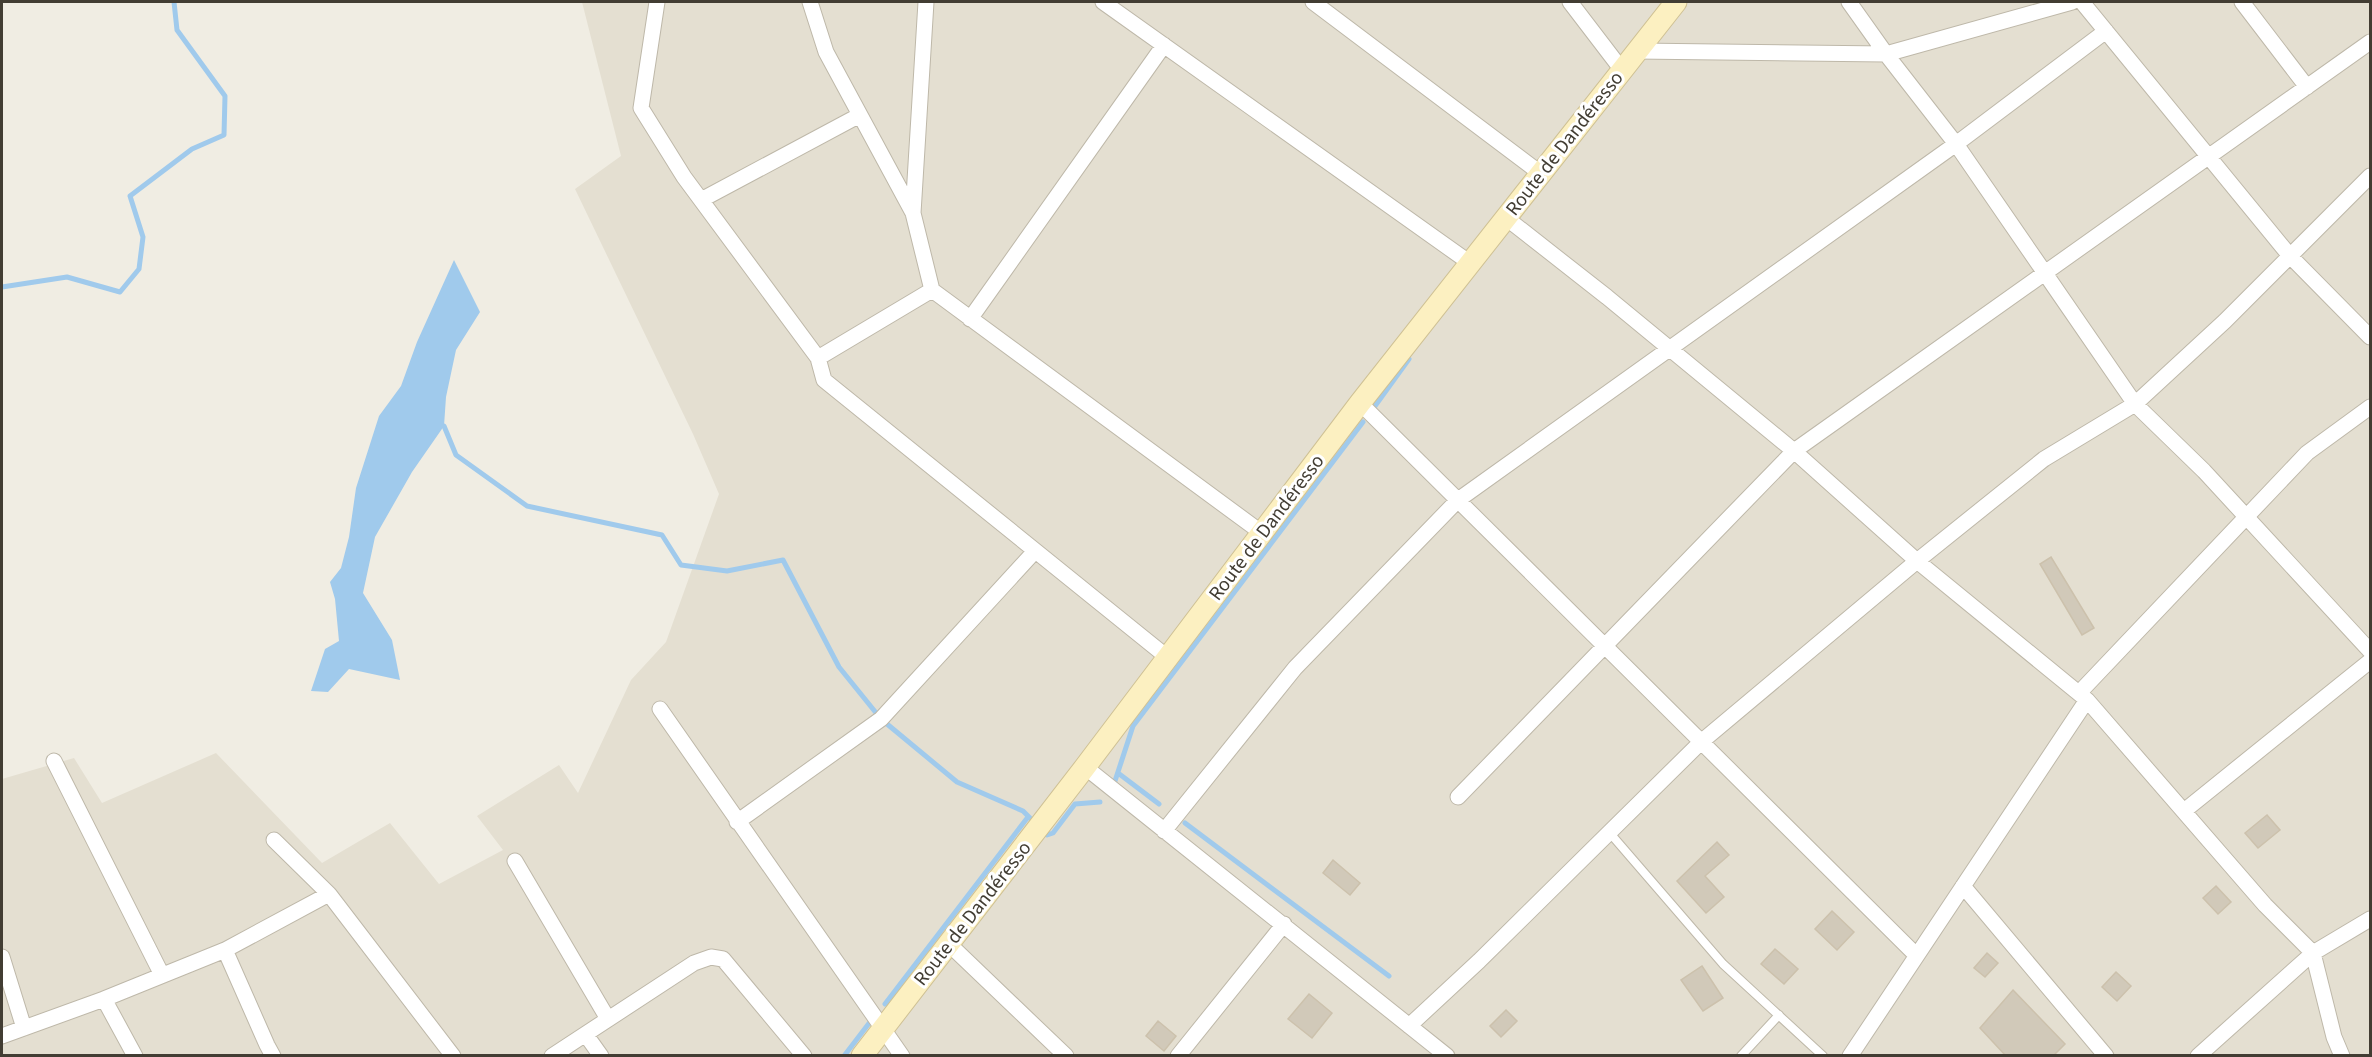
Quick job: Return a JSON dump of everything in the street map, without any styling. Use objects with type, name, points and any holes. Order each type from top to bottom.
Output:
[{"type":"street","points":[[657,2],[641,108],[700,200],[818,358],[824,380],[1167,657]]},
{"type":"street","points":[[810,2],[826,52],[913,213],[932,290],[1262,532]]},
{"type":"street","points":[[913,213],[926,2]]},
{"type":"street","points":[[1103,2],[1470,263]]},
{"type":"street","points":[[1313,2],[1540,173]]},
{"type":"street","points":[[1570,2],[1622,70]]},
{"type":"street","name":"Route de Dandéresso","points":[[862,1056],[1360,404],[1676,2]]},
{"type":"street","points":[[1849,2],[1956,144],[2135,404],[2247,516],[2370,651]]},
{"type":"street","points":[[1636,51],[1886,54],[2072,2]]},
{"type":"street","points":[[2082,2],[2290,256],[2370,337]]},
{"type":"street","points":[[2242,2],[2307,87]]},
{"type":"street","points":[[1164,831],[1295,668],[1458,500],[1671,350],[1956,144],[2106,31]]},
{"type":"street","points":[[1458,797],[1794,451],[2370,42]]},
{"type":"street","points":[[970,319],[1164,45]]},
{"type":"street","points":[[700,200],[860,115]]},
{"type":"street","points":[[1409,1026],[1479,961],[1701,742],[1917,561],[2044,459],[2135,404],[2370,176]]},
{"type":"street","points":[[1506,217],[1794,451],[1917,561],[2083,697],[2265,905],[2313,953],[2334,1037],[2342,1056]]},
{"type":"street","points":[[818,358],[932,290]]},
{"type":"street","points":[[1360,404],[1916,956]]},
{"type":"street","points":[[1850,1056],[1963,886],[2083,697],[2307,453],[2370,407]]},
{"type":"street","points":[[737,822],[881,718],[1035,551]]},
{"type":"street","points":[[2184,811],[2370,661]]},
{"type":"street","points":[[660,709],[902,1056]]},
{"type":"street","points":[[54,760],[162,975]]},
{"type":"street","points":[[1085,767],[1447,1056]]},
{"type":"street","points":[[274,840],[329,894],[453,1056]]},
{"type":"street","points":[[515,861],[608,1019]]},
{"type":"street","points":[[1963,886],[2106,1056]]},
{"type":"street","points":[[2,1036],[104,999],[225,950],[329,894]]},
{"type":"street","points":[[2198,1056],[2313,953],[2370,919]]},
{"type":"street","points":[[1178,1056],[1284,924]]},
{"type":"street","points":[[949,944],[1066,1056]]},
{"type":"street","points":[[225,950],[273,1056]]},
{"type":"street","points":[[2,957],[24,1028]]},
{"type":"street","points":[[552,1056],[693,963],[711,957],[723,959],[804,1056]]},
{"type":"street","points":[[104,999],[135,1056]]},
{"type":"street","points":[[586,1035],[601,1056]]},
{"type":"lane","points":[[1609,832],[1723,964],[1823,1056]]},
{"type":"lane","points":[[1741,1056],[1779,1015]]},
{"type":"shaded area","points":[[582,2],[2370,2],[2370,1055],[2,1056],[2,779],[74,758],[102,803],[216,753],[322,863],[390,823],[439,884],[503,850],[477,816],[559,765],[578,793],[631,680],[666,642],[719,494],[693,434],[575,189],[621,156]]},
{"type":"water","points":[[454,260],[480,312],[456,350],[446,397],[444,426],[412,472],[375,537],[363,593],[392,640],[400,680],[349,669],[328,692],[311,691],[325,649],[339,641],[335,599],[330,582],[341,568],[349,537],[356,488],[379,416],[401,386],[417,342]]},
{"type":"building","points":[[2051,557],[2094,628],[2082,635],[2040,564]]},
{"type":"building","points":[[2267,815],[2280,830],[2258,848],[2245,833]]},
{"type":"building","points":[[1717,842],[1729,855],[1705,876],[1724,897],[1706,913],[1677,881]]},
{"type":"building","points":[[1333,860],[1360,883],[1350,895],[1323,873]]},
{"type":"building","points":[[2216,886],[2231,902],[2218,914],[2203,898]]},
{"type":"building","points":[[1832,911],[1854,932],[1837,950],[1815,929]]},
{"type":"building","points":[[1775,949],[1798,969],[1784,984],[1761,964]]},
{"type":"building","points":[[1987,953],[1998,963],[1985,977],[1974,968]]},
{"type":"building","points":[[1702,966],[1723,998],[1703,1011],[1681,980]]},
{"type":"building","points":[[2116,972],[2131,986],[2117,1001],[2102,987]]},
{"type":"building","points":[[2013,990],[2065,1044],[2053,1056],[2006,1056],[1980,1028]]},
{"type":"building","points":[[1309,994],[1332,1013],[1312,1038],[1288,1019]]},
{"type":"building","points":[[1506,1010],[1517,1021],[1501,1037],[1490,1026]]},
{"type":"building","points":[[1158,1021],[1176,1036],[1164,1051],[1146,1036]]},
{"type":"waterway","points":[[2,287],[67,277],[120,292],[139,269],[143,237],[130,196],[192,149],[224,135],[225,96],[177,30],[174,2]]},
{"type":"waterway","points":[[1375,406],[1409,359]]},
{"type":"waterway","points":[[1115,781],[1133,726],[1363,422]]},
{"type":"waterway","points":[[444,426],[456,455],[527,506],[662,535],[681,565],[727,571],[783,560],[839,667],[881,719],[957,782],[1023,811],[1036,824]]},
{"type":"waterway","points":[[1118,773],[1159,804]]},
{"type":"waterway","points":[[1047,835],[1053,833],[1075,804],[1100,802]]},
{"type":"waterway","points":[[885,1004],[1028,817]]},
{"type":"waterway","points":[[1185,823],[1389,976]]},
{"type":"waterway","points":[[844,1056],[870,1022]]}]
